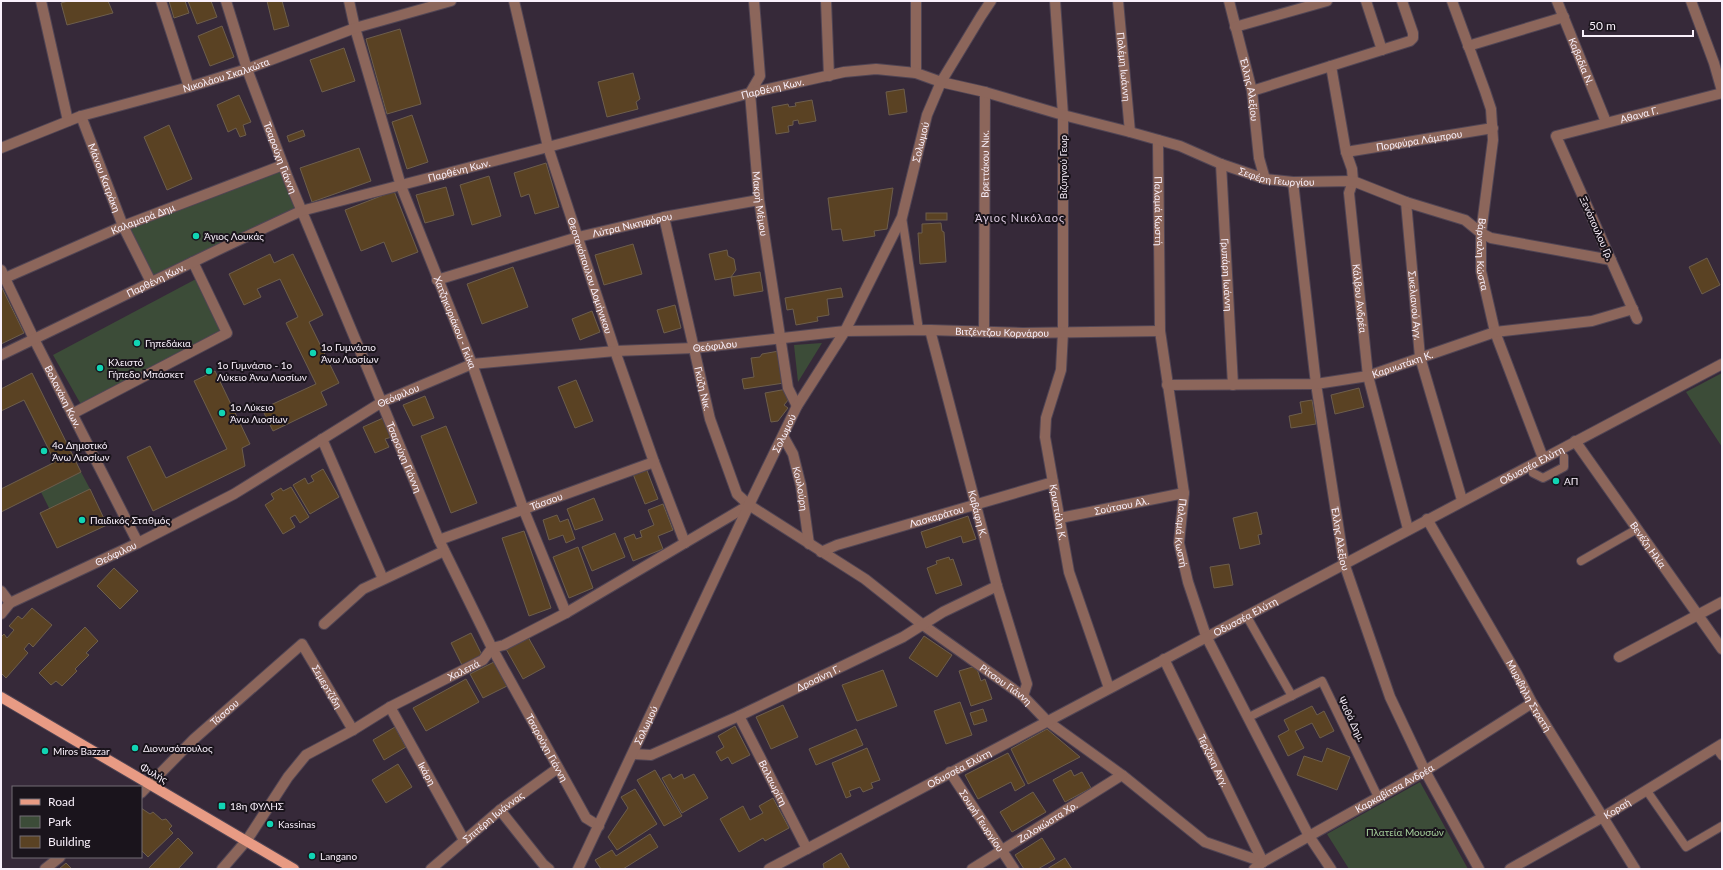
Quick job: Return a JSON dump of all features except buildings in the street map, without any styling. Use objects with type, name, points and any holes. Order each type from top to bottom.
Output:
[{"type":"main road","name":"Φυλής","points":[[1,697],[247,840],[294,869]]},
{"type":"street","points":[[41,1],[68,120]]},
{"type":"street","points":[[161,1],[189,87]]},
{"type":"street","name":"Τσαρούχη Γιάννη","points":[[226,1],[247,69],[301,211],[382,402],[438,540],[492,648],[586,818],[599,826]]},
{"type":"street","name":"Χατζηκυριάκου - Γκίκα","points":[[349,1],[355,28],[401,186],[437,280],[472,364],[523,508],[566,612]]},
{"type":"street","name":"Νικολάου Σκαλκώτα","points":[[1,148],[68,120],[189,87],[247,69],[355,28],[436,3],[451,1]]},
{"type":"street","name":"Θεοτοκόπουλου Δομήνικου","points":[[514,1],[548,147],[615,351],[685,544]]},
{"type":"street","points":[[750,93],[760,76],[754,1]]},
{"type":"street","points":[[826,1],[829,76]]},
{"type":"street","points":[[916,1],[916,73]]},
{"type":"street","name":"Σολωμού","points":[[578,869],[797,406],[845,331],[902,217],[926,115],[941,82],[980,16],[991,1]]},
{"type":"street","name":"Βιζυηνού Γεωρ","points":[[1055,1],[1064,115],[1064,332]]},
{"type":"street","name":"Πολέμη Ιωάννη","points":[[1118,1],[1130,132]]},
{"type":"street","name":"Έλλης Αλεξίου","points":[[1228,1],[1252,92],[1260,158],[1265,179]]},
{"type":"street","points":[[1235,26],[1327,1]]},
{"type":"street","points":[[1366,1],[1382,50]]},
{"type":"street","points":[[1252,92],[1410,41],[1413,38],[1413,33],[1402,1]]},
{"type":"street","name":"Βάρναλη Κώστα","points":[[1452,1],[1491,109],[1493,140],[1481,233],[1481,271],[1495,332],[1543,458]]},
{"type":"street","name":"Καβαδία Ν.","points":[[1557,1],[1606,122]]},
{"type":"street","points":[[1691,1],[1718,62],[1722,92]]},
{"type":"street","points":[[1468,46],[1564,16]]},
{"type":"street","name":"Κάλβου Ανδρέα","points":[[1332,66],[1346,152],[1352,169],[1353,181],[1349,193],[1368,376],[1408,529]]},
{"type":"street","name":"Παρθένη Κων.","points":[[1,355],[301,211],[401,186],[750,93],[844,72],[876,69],[916,73],[941,82]]},
{"type":"street","name":"Σεφέρη Γεωργίου","points":[[941,82],[985,92],[1180,146],[1221,164],[1265,179],[1293,182],[1353,181],[1406,202],[1465,220],[1481,233],[1491,238],[1611,260]]},
{"type":"street","name":"Βρεττάκου Νικ.","points":[[984,332],[985,92]]},
{"type":"street","name":"Αθανα Γ.","points":[[1556,136],[1722,92]]},
{"type":"street","name":"Μακρή Μέμου","points":[[750,93],[759,200],[788,388],[797,406]]},
{"type":"street","name":"Μάνου Κατράκη","points":[[81,116],[123,226],[151,282]]},
{"type":"street","name":"Πορφύρα Λάμπρου","points":[[1346,152],[1493,128]]},
{"type":"street","name":"Ξενόπουλου Γρ.","points":[[1556,136],[1637,320]]},
{"type":"street","name":"Παλαμά Κωστή","points":[[1158,140],[1160,331],[1184,493],[1180,543],[1188,582],[1206,636],[1309,836],[1331,869]]},
{"type":"street","name":"Γρυπάρη Ιωάννη","points":[[1221,164],[1233,385]]},
{"type":"street","name":"Καλαμαρά Δημ","points":[[3,274],[283,165]]},
{"type":"street","name":"Έλλης Αλεξίου","points":[[1293,182],[1316,384],[1344,563],[1390,697],[1425,771],[1479,869]]},
{"type":"street","name":"Λύτρα Νικηφόρου","points":[[437,280],[578,237],[664,217],[759,200]]},
{"type":"street","name":"Σικελιανού Αγγ.","points":[[1406,202],[1420,357],[1462,500]]},
{"type":"street","name":"Γκύζη Νικ.","points":[[664,217],[710,419],[737,494],[749,505]]},
{"type":"street","points":[[72,414],[227,333],[193,262]]},
{"type":"street","name":"Βολανάκη Κων.","points":[[3,274],[34,339],[138,543]]},
{"type":"street","name":"Καρυωτάκη Κ.","points":[[1167,385],[1316,384],[1368,376],[1495,332],[1592,321],[1633,310]]},
{"type":"street","name":"Καβάφη Κ.","points":[[930,330],[997,586],[1027,684],[1023,696]]},
{"type":"street","name":"Βιτζέντζου Κορνάρου","points":[[845,331],[1160,331]]},
{"type":"street","name":"Θεόφιλου","points":[[1,614],[10,603],[138,543],[234,494],[382,402],[472,364],[615,351],[694,348],[845,331]]},
{"type":"street","name":"Κρυστάλη Κ.","points":[[1064,332],[1061,370],[1046,418],[1045,437],[1069,572],[1109,688]]},
{"type":"street","name":"Οδυσσέα Ελύτη","points":[[769,869],[1522,468],[1543,458],[1563,452],[1575,441],[1722,364]]},
{"type":"street","name":"Κουλούρη","points":[[783,436],[793,454],[801,486],[810,544]]},
{"type":"street","points":[[322,439],[383,579]]},
{"type":"street","name":"Βενέζη Ηλία","points":[[1575,441],[1722,649]]},
{"type":"street","name":"Τάσσου","points":[[438,540],[523,508],[654,462]]},
{"type":"street","points":[[1522,468],[1533,473]]},
{"type":"street","name":"Λασκαράτου","points":[[821,552],[837,545],[1053,482]]},
{"type":"street","name":"Σούτσου Αλ.","points":[[1060,518],[1184,493]]},
{"type":"street","name":"Χαλεπά","points":[[222,869],[247,840],[288,777],[306,755],[353,730],[390,707],[483,660],[492,648],[504,645],[566,612],[685,544],[749,505]]},
{"type":"street","name":"Ρίτσου Γιάννη","points":[[749,505],[865,579],[923,625],[1023,696],[1047,721],[1122,775],[1205,842],[1258,866]]},
{"type":"street","name":"Μυριβήλη Στρατή","points":[[1427,519],[1517,674],[1532,703],[1635,869]]},
{"type":"street","points":[[324,624],[363,589],[444,551]]},
{"type":"street","name":"Δροσίνη Γ.","points":[[633,754],[652,755],[739,716],[903,637],[943,612],[997,586]]},
{"type":"street","points":[[1,591],[10,603]]},
{"type":"street","points":[[1619,656],[1722,602]]},
{"type":"street","name":"Τάσσου","points":[[142,792],[194,739],[302,644]]},
{"type":"street","name":"Σεμερτζίδη","points":[[302,644],[353,730]]},
{"type":"street","name":"Τερζάκη Αγγ.","points":[[1164,659],[1258,866]]},
{"type":"street","name":"Καρκαβίτσα Ανδρέα","points":[[1258,866],[1425,771],[1532,703]]},
{"type":"street","name":"Ικάρη","points":[[390,707],[464,840]]},
{"type":"street","name":"Βαλαωρίτη","points":[[739,716],[807,849]]},
{"type":"street","name":"Κοραή","points":[[1510,869],[1720,750]]},
{"type":"street","name":"Σπιτέρη Ιωάννας","points":[[431,869],[500,810],[558,768]]},
{"type":"street","name":"Σουρή Γεωργίου","points":[[950,772],[1014,869]]},
{"type":"street","name":"Ζαλοκώστα Χρ.","points":[[972,869],[1122,775]]},
{"type":"street","points":[[500,810],[543,864],[549,869]]},
{"type":"street","points":[[45,869],[59,858]]},
{"type":"lane","points":[[902,217],[919,330]]},
{"type":"lane","points":[[1533,473],[1543,478],[1564,467],[1563,452]]},
{"type":"lane","points":[[1581,561],[1637,529]]},
{"type":"lane","points":[[1246,615],[1292,696]]},
{"type":"lane","name":"Ψαθά Δημ.","points":[[1249,717],[1322,681],[1378,797]]},
{"type":"lane","points":[[1647,790],[1686,847],[1722,826]]},
{"type":"green space","points":[[283,165],[301,211],[151,282],[123,226]]},
{"type":"green space","name":"Γηπεδάκια","points":[[196,279],[222,331],[83,408],[53,355]]},
{"type":"green space","points":[[822,343],[798,382],[794,345]]},
{"type":"green space","points":[[1722,373],[1722,447],[1686,392]]},
{"type":"green space","points":[[81,472],[90,489],[50,510],[41,492]]},
{"type":"green space","name":"Πλατεία Μουσών","points":[[1420,782],[1468,869],[1349,869],[1327,834]]},
{"type":"place","name":"Άγιος Λουκάς","points":[[196,236]]},
{"type":"place","name":"Γηπεδάκια","points":[[137,343]]},
{"type":"place","name":"1ο Γυμνάσιο Άνω Λιοσίων","points":[[313,353]]},
{"type":"place","name":"Κλειστό Γήπεδο Μπάσκετ","points":[[100,368]]},
{"type":"place","name":"1ο Γυμνάσιο - 1ο Λύκειο Άνω Λιοσίων","points":[[209,371]]},
{"type":"place","name":"1ο Λύκειο Άνω Λιοσίων","points":[[222,413]]},
{"type":"place","name":"4ο Δημοτικό Άνω Λιοσίων","points":[[44,451]]},
{"type":"place","name":"ΑΠ","points":[[1556,481]]},
{"type":"place","name":"Παιδικός Σταθμός","points":[[82,520]]},
{"type":"place","name":"Διονυσόπουλος","points":[[135,748]]},
{"type":"place","name":"Miros Bazzar","points":[[45,751]]},
{"type":"place","name":"18η ΦΥΛΗΣ","points":[[222,806]]},
{"type":"place","name":"Kassinas","points":[[270,824]]},
{"type":"place","name":"Langano","points":[[312,856]]},
{"type":"district","name":"Άγιος Νικόλαος","points":[[1020,217]]}]
